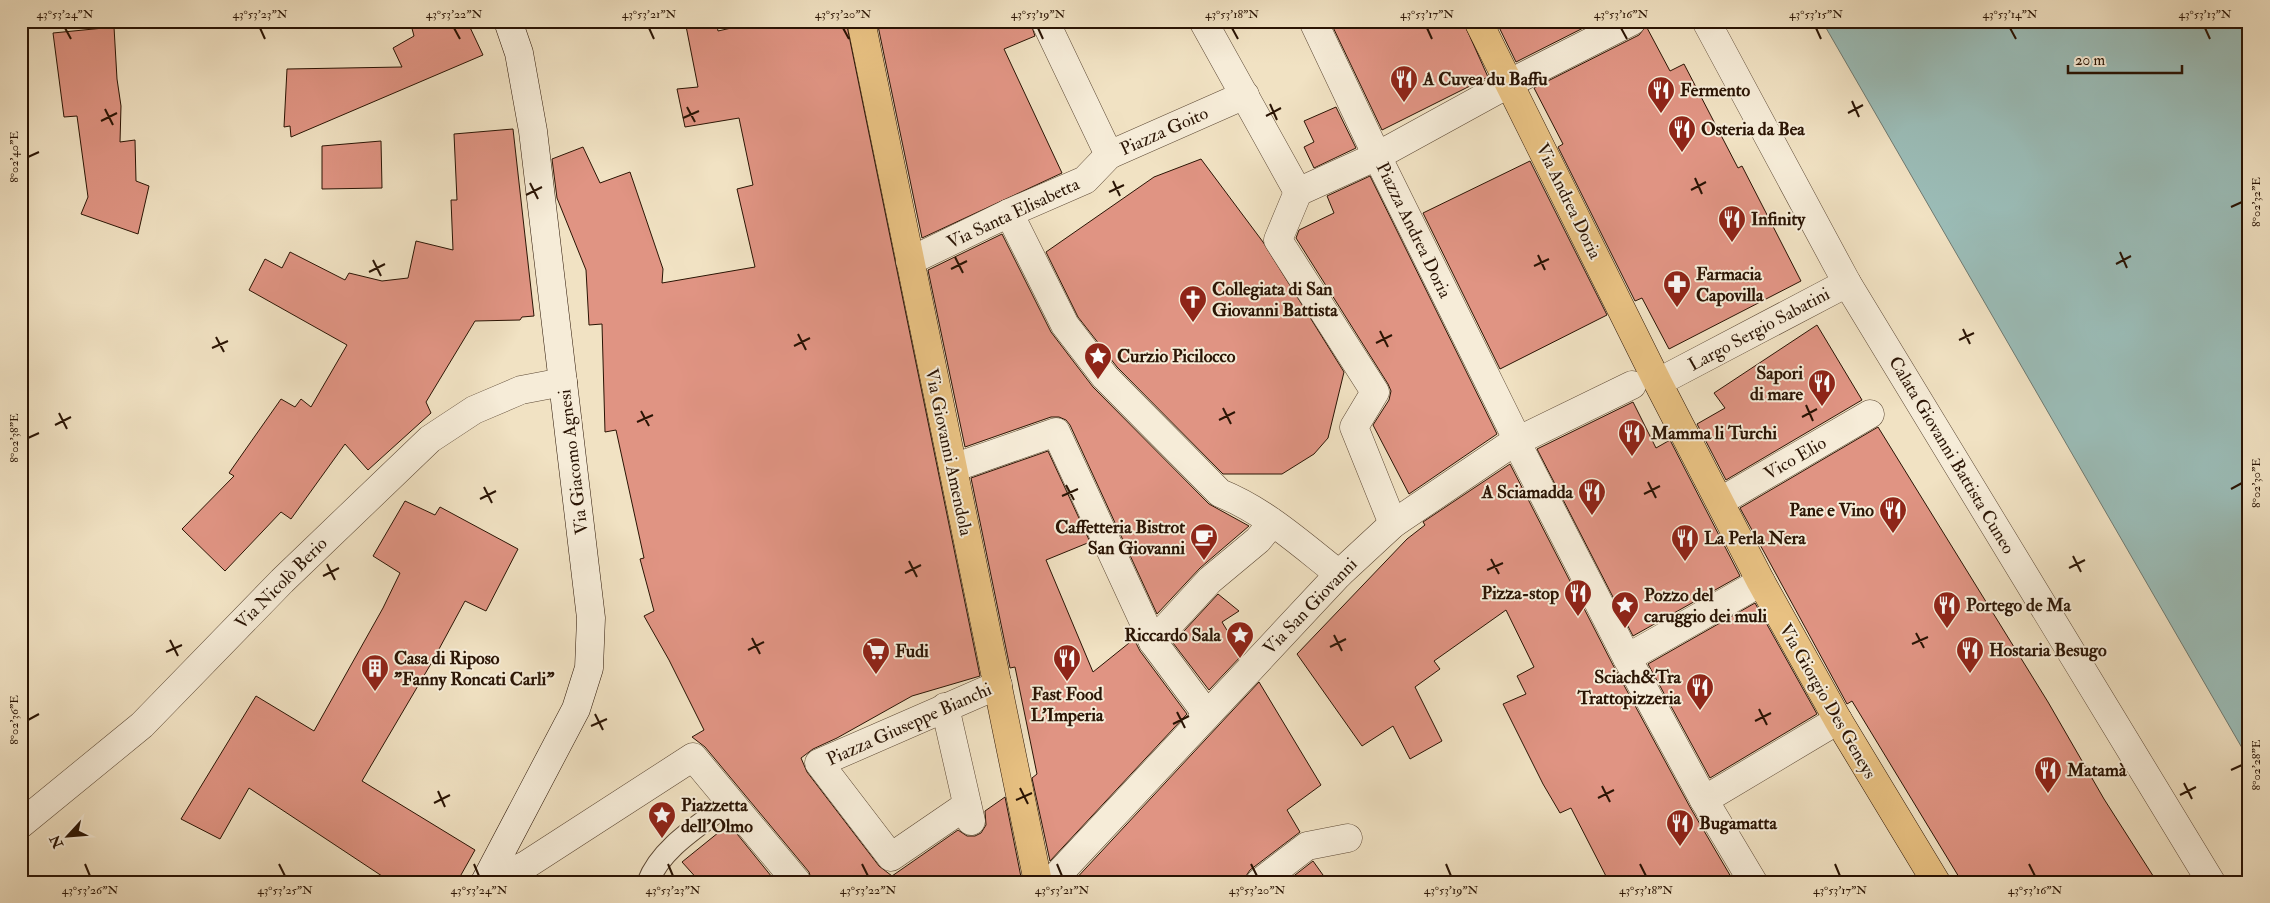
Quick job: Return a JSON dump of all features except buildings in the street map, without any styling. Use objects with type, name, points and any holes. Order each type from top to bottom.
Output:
[{"type":"main road","name":"Via Giovanni Amendola","points":[[861,21],[1038,882]]},
{"type":"main road","name":"Via Andrea Doria","points":[[1478,21],[1665,379]]},
{"type":"main road","name":"Via Giorgio Des Geneys","points":[[1665,379],[1720,501],[1761,582],[1838,720],[1936,882]]},
{"type":"street","name":"Via Giacomo Agnesi","points":[[485,882],[576,709],[589,668],[591,618],[533,131],[519,53],[508,21]]},
{"type":"street","name":"Piazza Goito","points":[[1045,21],[1109,155],[1245,95]]},
{"type":"street","points":[[1203,21],[1298,192]]},
{"type":"street","points":[[1313,21],[1377,156],[1298,192],[1278,240],[1375,392],[1354,427],[1393,524]]},
{"type":"street","name":"Piazza Andrea Doria","points":[[1632,21],[1510,83],[1377,156],[1517,446],[1627,658],[1704,800],[1752,882]]},
{"type":"street","name":"Calata Giovanni Battista Cuneo","points":[[1706,21],[1847,283],[2211,882]]},
{"type":"street","name":"Via Santa Elisabetta","points":[[910,261],[1009,213],[1085,180],[1109,155]]},
{"type":"street","points":[[1009,213],[1065,325],[1105,377],[1220,494],[1239,501],[1272,523],[1339,574]]},
{"type":"street","name":"Largo Sergio Sabatini","points":[[1665,379],[1847,283]]},
{"type":"street","name":"Via Nicolò Berio","points":[[21,824],[142,725],[282,581],[430,439],[474,410],[521,390],[563,382]]},
{"type":"street","points":[[1517,446],[1632,386]]},
{"type":"street","name":"Vico Elio","points":[[1720,501],[1870,414]]},
{"type":"street","points":[[953,468],[1056,432],[1153,642],[1206,713]]},
{"type":"street","name":"Via San Giovanni","points":[[1051,882],[1206,713],[1339,574],[1393,524],[1517,446]]},
{"type":"street","points":[[1153,642],[1204,585],[1258,540],[1272,523]]},
{"type":"street","points":[[1627,658],[1761,582]]},
{"type":"street","name":"Piazza Giuseppe Bianchi","points":[[945,707],[969,813],[891,857],[819,763],[945,707],[998,685]]},
{"type":"street","points":[[1704,800],[1838,720]]},
{"type":"street","points":[[489,882],[526,865],[693,757],[797,882]]},
{"type":"street","points":[[1260,882],[1307,846],[1348,838]]},
{"type":"lane","points":[[648,882],[655,865],[680,842],[730,802]]},
{"type":"water","points":[[1822,21],[2249,21],[2249,760]]},
{"type":"place","name":"A Cuvea du Baffu","points":[[1404,103]]},
{"type":"place","name":"Fermento","points":[[1661,114]]},
{"type":"place","name":"Osteria da Bea","points":[[1682,153]]},
{"type":"place","name":"Infinity","points":[[1732,243]]},
{"type":"place","name":"Farmacia Capovilla","points":[[1677,308]]},
{"type":"place","name":"Collegiata di San Giovanni Battista","points":[[1193,323]]},
{"type":"place","name":"Curzio Picilocco","points":[[1098,380]]},
{"type":"place","name":"Sapori di mare","points":[[1822,407]]},
{"type":"place","name":"Mamma li Turchi","points":[[1632,457]]},
{"type":"place","name":"A Sciamadda","points":[[1592,516]]},
{"type":"place","name":"Pane e Vino","points":[[1893,534]]},
{"type":"place","name":"Caffetteria Bistrot San Giovanni","points":[[1204,561]]},
{"type":"place","name":"La Perla Nera","points":[[1685,562]]},
{"type":"place","name":"Pizza-stop","points":[[1578,617]]},
{"type":"place","name":"Pozzo del caruggio dei muli","points":[[1625,629]]},
{"type":"place","name":"Portego de Ma","points":[[1947,629]]},
{"type":"place","name":"Riccardo Sala","points":[[1240,659]]},
{"type":"place","name":"Hostaria Besugo","points":[[1970,674]]},
{"type":"place","name":"Fudi","points":[[876,675]]},
{"type":"place","name":"Fast Food L'Imperia","points":[[1067,682]]},
{"type":"place","name":"Casa di Riposo \"Fanny Roncati Carli\"","points":[[375,692]]},
{"type":"place","name":"Sciach&Tra Trattopizzeria","points":[[1700,711]]},
{"type":"place","name":"Matamà","points":[[2048,794]]},
{"type":"place","name":"Piazzetta dell'Olmo","points":[[662,839]]},
{"type":"place","name":"Bugamatta","points":[[1680,847]]}]
